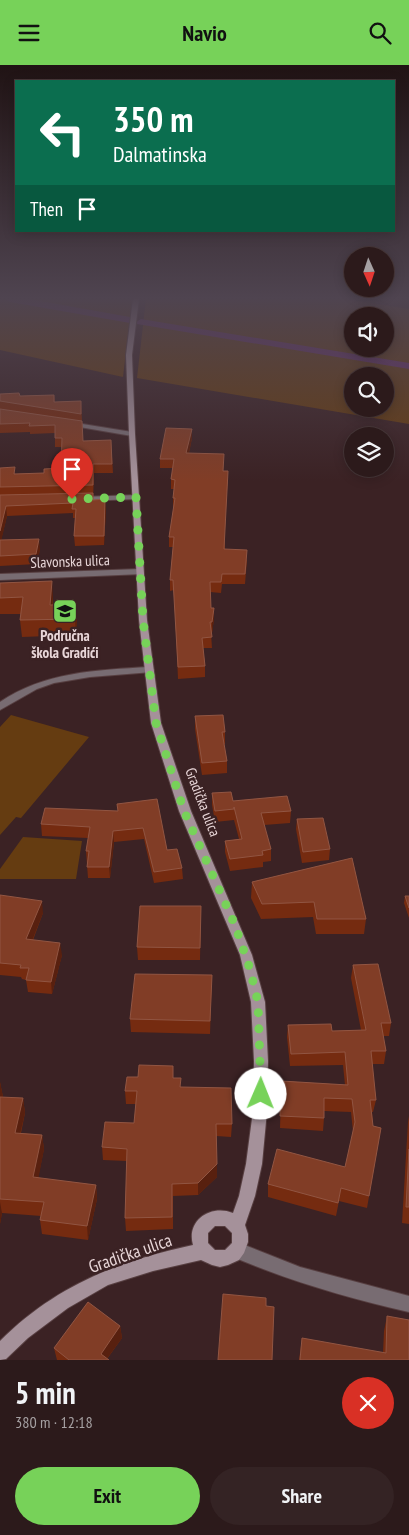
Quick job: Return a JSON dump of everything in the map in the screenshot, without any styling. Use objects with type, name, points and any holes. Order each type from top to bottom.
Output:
[{"type":"street","name":"Gradička ulica","points":[[128,359],[140,572],[156,723],[184,811],[246,955],[258,1002],[261,1061],[260,1111],[254,1163],[247,1196],[237,1225]]},
{"type":"street","points":[[58,422],[132,434]]},
{"type":"street","points":[[68,499],[136,497]]},
{"type":"street","name":"Slavonska ulica","points":[[0,577],[140,572]]},
{"type":"street","points":[[0,707],[20,694],[55,681],[77,676],[149,670]]},
{"type":"street","points":[[221,1217],[229,1219],[237,1225],[241,1242],[237,1250],[230,1257],[221,1258],[212,1257],[204,1251],[200,1242],[200,1232],[204,1224],[212,1218],[221,1217]]},
{"type":"street","points":[[237,1250],[286,1271],[329,1285],[409,1304]]},
{"type":"street","name":"Gradička ulica","points":[[0,1353],[57,1305],[103,1279],[152,1263],[204,1251]]},
{"type":"shaded area","points":[[43,359],[125,359],[123,377]]},
{"type":"shaded area","points":[[139,359],[409,359],[409,424],[368,417],[394,417],[394,367],[344,367],[344,413],[137,378]]},
{"type":"shaded area","points":[[11,715],[89,737],[21,818],[16,817],[0,835],[0,727]]},
{"type":"shaded area","points":[[23,837],[82,841],[76,879],[0,879],[0,869]]},
{"type":"building","points":[[19,393],[20,396],[54,395],[54,402],[81,401],[81,414],[0,401],[0,394]]},
{"type":"building","points":[[0,409],[82,421],[83,441],[111,440],[112,464],[93,464],[93,485],[0,487],[0,468],[15,467],[14,474],[44,473],[44,469],[61,468],[62,438],[55,438],[55,425],[29,426],[30,423],[0,424]]},
{"type":"building","points":[[166,428],[192,429],[186,453],[224,454],[223,471],[228,471],[224,549],[247,550],[245,574],[222,574],[221,582],[210,582],[211,608],[214,608],[212,622],[210,622],[212,637],[202,638],[205,666],[178,667],[173,580],[170,580],[174,537],[169,537],[175,498],[173,498],[175,480],[171,479],[174,459],[160,459]]},
{"type":"building","points":[[93,493],[93,500],[105,499],[104,536],[74,536],[76,509],[72,509],[73,503],[6,506],[0,531],[0,495]]},
{"type":"building","points":[[39,539],[36,554],[0,556],[0,540]]},
{"type":"building","points":[[52,581],[50,605],[76,604],[75,619],[20,620],[23,597],[0,598],[0,583]]},
{"type":"building","points":[[223,715],[225,732],[222,732],[227,761],[202,763],[195,716]]},
{"type":"building","points":[[231,792],[233,801],[287,796],[291,811],[261,813],[271,849],[262,851],[263,855],[230,859],[225,841],[242,839],[234,807],[234,809],[215,811],[212,793]]},
{"type":"building","points":[[157,799],[167,850],[177,849],[182,868],[154,872],[143,828],[113,831],[109,867],[87,867],[89,851],[86,851],[90,827],[41,824],[45,808],[118,811],[117,804]]},
{"type":"building","points":[[323,818],[330,849],[303,852],[297,819]]},
{"type":"building","points":[[352,858],[366,919],[317,919],[314,902],[262,904],[252,882]]},
{"type":"building","points":[[0,895],[42,901],[26,939],[60,943],[51,982],[26,980],[29,968],[20,968],[21,965],[0,963]]},
{"type":"building","points":[[405,896],[409,896],[409,908]]},
{"type":"building","points":[[140,906],[201,906],[200,948],[137,947]]},
{"type":"building","points":[[378,964],[391,1023],[381,1023],[386,1051],[371,1051],[376,1100],[370,1100],[373,1126],[381,1128],[369,1196],[341,1188],[338,1203],[268,1184],[277,1149],[345,1167],[355,1122],[352,1099],[324,1098],[324,1118],[280,1116],[281,1081],[348,1085],[345,1052],[291,1054],[288,1025],[331,1024],[332,1031],[366,1030],[353,965]]},
{"type":"building","points":[[135,974],[212,975],[210,1021],[130,1019]]},
{"type":"building","points":[[139,1065],[173,1066],[173,1078],[181,1078],[180,1087],[231,1088],[232,1124],[216,1124],[217,1164],[198,1183],[172,1184],[172,1217],[125,1218],[127,1149],[102,1147],[105,1122],[134,1123],[137,1091],[125,1091],[127,1077],[138,1077]]},
{"type":"building","points":[[0,1097],[23,1098],[15,1133],[42,1135],[33,1177],[96,1185],[87,1226],[40,1220],[44,1202],[0,1199]]},
{"type":"building","points":[[409,1149],[409,1207],[406,1207]]},
{"type":"building","points":[[223,1294],[266,1298],[266,1306],[274,1307],[272,1360],[218,1360]]},
{"type":"building","points":[[88,1302],[120,1326],[101,1354],[109,1360],[69,1360],[54,1348]]},
{"type":"building","points":[[387,1316],[409,1320],[409,1360],[300,1360],[302,1338],[386,1353]]},
{"type":"waterway","points":[[369,359],[409,366]]},
{"type":"place","name":"Područna škola Gradići","points":[[65,611]]},
{"type":"route","points":[[72,499],[136,497],[143,620],[156,723],[184,811],[235,925],[250,969],[258,1002],[261,1094]]}]
